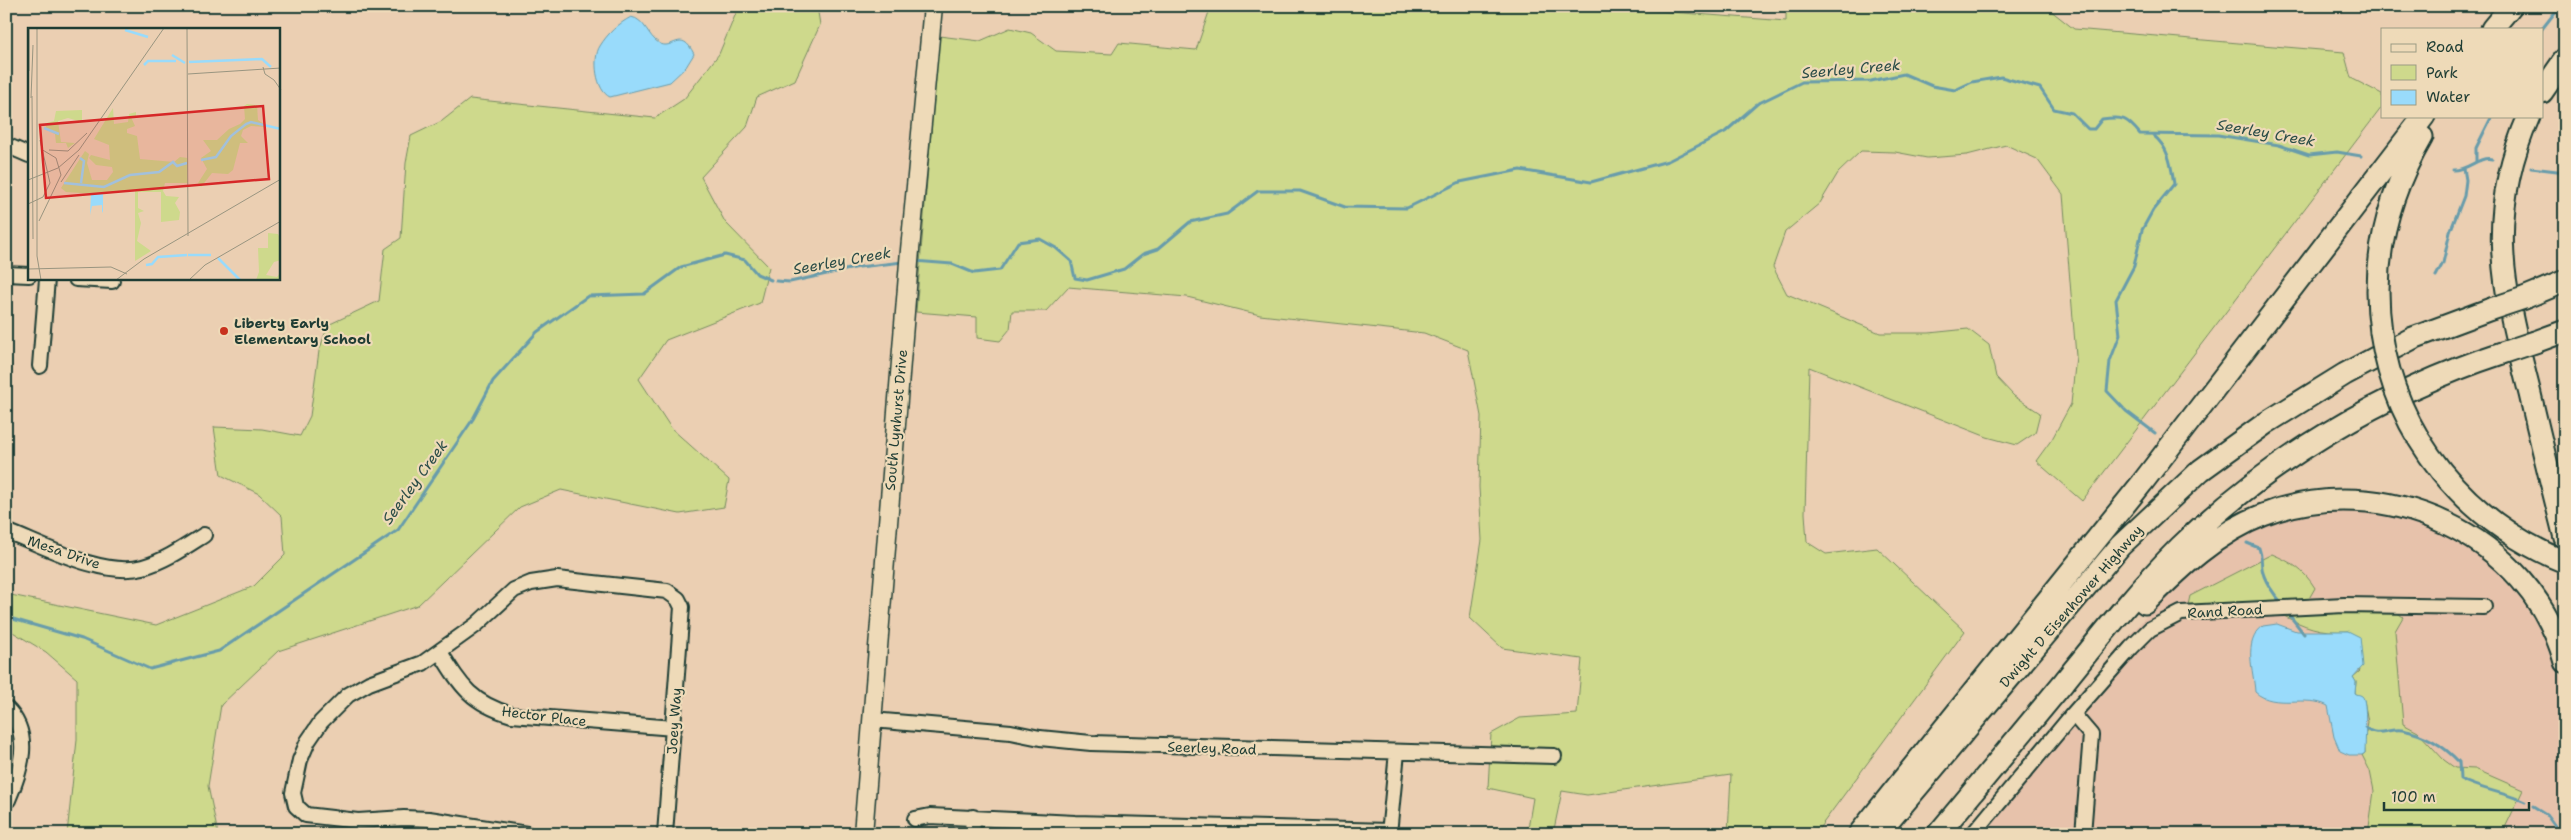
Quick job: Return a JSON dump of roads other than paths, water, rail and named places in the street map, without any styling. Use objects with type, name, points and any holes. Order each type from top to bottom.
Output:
[{"type":"highway","points":[[2493,28],[2511,6]]},
{"type":"highway","points":[[2500,28],[2515,6]]},
{"type":"highway","points":[[2544,89],[2565,59]]},
{"type":"highway","points":[[1859,834],[2142,483],[2422,118]]},
{"type":"highway","points":[[2435,118],[2405,168],[2387,218],[2378,271],[2381,332],[2386,364],[2398,399],[2415,433],[2440,472],[2464,498],[2506,532],[2533,548],[2565,562]]},
{"type":"highway","points":[[2528,118],[2517,143],[2505,192],[2502,224],[2502,260],[2518,346],[2565,538]]},
{"type":"highway","points":[[2524,298],[2565,281]]},
{"type":"highway","name":"Dwight D Eisenhower Highway","points":[[1878,834],[2120,546],[2201,470],[2266,423],[2344,374],[2413,338],[2491,309],[2565,285]]},
{"type":"highway","points":[[1938,834],[2157,570],[2208,522],[2262,478],[2322,438],[2383,403],[2442,376],[2565,331]]},
{"type":"highway","points":[[2535,342],[2565,336]]},
{"type":"highway","points":[[2045,705],[2165,583],[2215,540],[2241,524],[2273,511],[2329,500],[2367,500],[2398,505],[2434,517],[2468,535],[2504,563],[2530,593],[2551,627],[2565,662]]},
{"type":"main road","name":"South Lynhurst Drive","points":[[863,834],[908,269],[933,6]]},
{"type":"street","points":[[6,146],[28,155]]},
{"type":"street","points":[[6,274],[28,275]]},
{"type":"street","points":[[40,366],[47,280]]},
{"type":"street","points":[[94,280],[112,281]]},
{"type":"street","name":"Mesa Drive","points":[[6,531],[90,563],[126,569],[156,563],[204,535]]},
{"type":"street","name":"Joey Way","points":[[440,652],[476,625],[514,590],[531,583],[557,579],[666,591],[678,599],[682,608],[665,834]]},
{"type":"street","name":"Rand Road","points":[[1973,834],[2072,714],[2150,629],[2181,613],[2344,605],[2484,607]]},
{"type":"street","points":[[440,652],[423,663],[369,683],[348,695],[322,722],[308,741],[300,760],[293,793],[296,806],[306,814],[358,822],[404,818],[429,819],[527,834]]},
{"type":"street","name":"Hector Place","points":[[440,652],[456,678],[470,694],[490,708],[512,715],[674,728]]},
{"type":"street","points":[[6,708],[19,727],[23,746],[19,769],[8,800]]},
{"type":"street","points":[[2072,714],[2091,735],[2083,834]]},
{"type":"street","name":"Seerley Road","points":[[872,720],[1011,732],[1040,738],[1091,744],[1554,756]]},
{"type":"street","points":[[915,819],[930,816],[973,817],[1075,828],[1389,832],[1397,752]]},
{"type":"street","points":[[972,834],[973,817]]},
{"type":"water","points":[[631,17],[640,21],[659,43],[668,45],[681,41],[685,42],[694,54],[686,67],[670,82],[610,97],[601,88],[597,74],[596,58],[603,41],[618,26]]},
{"type":"water","points":[[2277,624],[2296,631],[2348,631],[2360,637],[2363,666],[2353,677],[2356,682],[2355,693],[2362,696],[2365,705],[2365,753],[2362,755],[2349,755],[2340,751],[2334,737],[2328,706],[2310,701],[2272,700],[2255,692],[2251,657],[2253,640],[2263,626]]},
{"type":"waterway","points":[[2543,28],[2560,6]]},
{"type":"waterway","name":"Seerley Creek","points":[[914,261],[952,264],[974,273],[1000,270],[1018,242],[1040,239],[1056,248],[1071,261],[1075,278],[1087,280],[1124,269],[1143,254],[1158,249],[1190,222],[1227,214],[1258,191],[1300,191],[1345,207],[1407,208],[1460,182],[1520,170],[1591,182],[1668,161],[1725,132],[1757,104],[1802,82],[1871,81],[1904,74],[1932,86],[1955,90],[1972,82],[2001,77],[2040,88],[2054,109],[2072,113],[2088,129],[2094,129],[2102,119],[2120,118],[2132,124],[2140,134],[2218,135],[2279,145],[2309,155],[2337,152],[2361,156]]},
{"type":"waterway","points":[[2476,162],[2476,148],[2491,118]]},
{"type":"waterway","points":[[2153,135],[2166,151],[2174,184],[2153,210],[2142,230],[2134,266],[2116,300],[2120,335],[2110,361],[2107,391],[2126,411],[2155,433]]},
{"type":"waterway","name":"Seerley Creek","points":[[2453,170],[2458,170],[2482,160],[2492,159]]},
{"type":"waterway","points":[[2436,276],[2443,263],[2450,232],[2464,196],[2466,180],[2464,168]]},
{"type":"waterway","name":"Seerley Creek","points":[[2531,168],[2565,172]]},
{"type":"waterway","name":"Seerley Creek","points":[[6,617],[82,639],[150,669],[219,651],[398,530],[473,419],[493,381],[537,332],[588,296],[644,294],[681,267],[725,255],[745,260],[757,274],[771,280]]},
{"type":"waterway","name":"Seerley Creek","points":[[776,281],[790,282],[859,267],[903,262]]},
{"type":"waterway","points":[[2247,543],[2259,548],[2264,577],[2282,603]]},
{"type":"waterway","points":[[2287,612],[2304,634]]},
{"type":"waterway","points":[[2365,727],[2374,732],[2402,730],[2426,738],[2447,751],[2459,762],[2460,779],[2525,802]]},
{"type":"waterway","points":[[2533,806],[2546,814],[2557,829]]},
{"type":"place","name":"Liberty Early Elementary School","points":[[224,331]]}]
